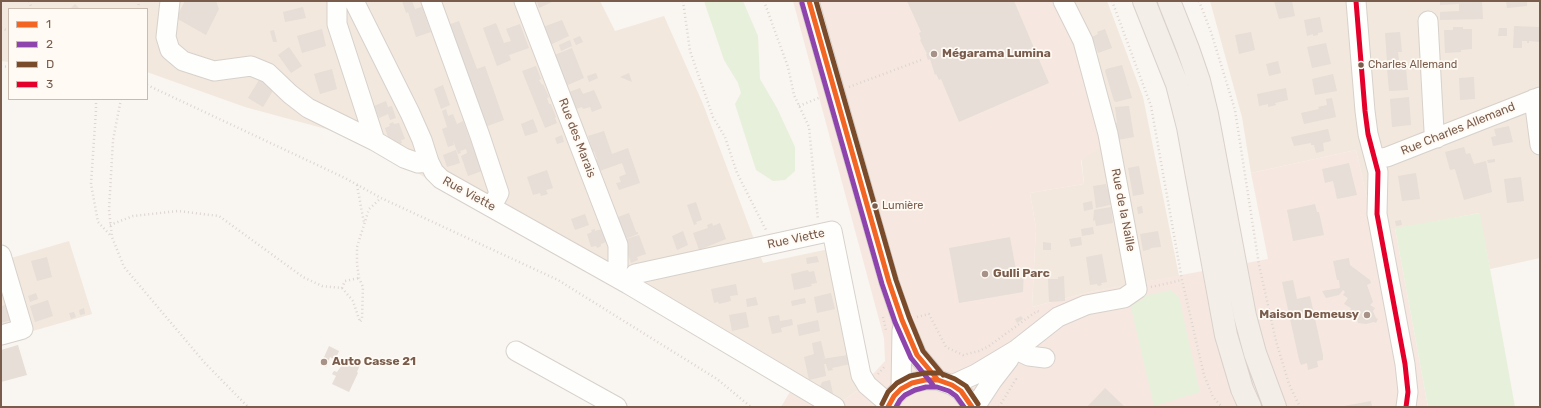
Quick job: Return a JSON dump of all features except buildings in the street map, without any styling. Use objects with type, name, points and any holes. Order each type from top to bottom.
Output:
[{"type":"main road","points":[[1144,1],[1177,84],[1188,128],[1226,336],[1242,388],[1250,407]]},
{"type":"main road","points":[[1169,1],[1188,48],[1199,81],[1244,316],[1255,353],[1275,407]]},
{"type":"street","points":[[170,1],[166,37],[170,50],[183,61],[214,71],[251,66],[268,73],[308,108],[375,141],[404,158],[418,163],[429,162]]},
{"type":"street","points":[[337,1],[337,24],[375,141]]},
{"type":"street","name":"Rue Viette","points":[[354,1],[410,113],[422,140],[429,162],[434,172],[441,179],[492,206],[621,280],[835,407]]},
{"type":"street","points":[[431,1],[499,193],[492,206]]},
{"type":"street","name":"Rue des Marais","points":[[524,1],[618,245],[618,265],[621,280]]},
{"type":"street","points":[[809,1],[889,282],[901,390]]},
{"type":"street","name":"Rue de la Naille","points":[[1062,1],[1083,40],[1108,134],[1136,295]]},
{"type":"street","points":[[1356,1],[1365,111],[1368,134],[1378,172],[1377,214],[1406,364],[1408,392],[1406,407]]},
{"type":"street","points":[[1428,21],[1434,131],[1437,138]]},
{"type":"street","points":[[1537,98],[1540,145]]},
{"type":"street","name":"Rue Charles Allemand","points":[[1375,159],[1387,157],[1537,98]]},
{"type":"street","name":"Rue Viette","points":[[621,280],[636,274],[832,231],[861,375],[867,385],[885,406]]},
{"type":"street","points":[[1,255],[23,329],[1,335]]},
{"type":"street","points":[[885,406],[901,390],[912,383],[925,380],[945,382],[976,374],[1016,350],[1058,317],[1086,305],[1136,295]]},
{"type":"street","points":[[894,323],[917,355],[945,382],[961,391],[972,407]]},
{"type":"street","points":[[1016,350],[1029,356],[1045,358]]},
{"type":"street","points":[[975,407],[992,381],[1016,350]]},
{"type":"street","points":[[516,352],[617,407]]},
{"type":"path","points":[[683,1],[690,51],[713,118],[725,137],[737,173],[773,244]]},
{"type":"path","points":[[764,1],[788,67],[794,95],[809,127],[820,234]]},
{"type":"path","points":[[1112,1],[1151,106],[1182,280],[1204,375],[1213,397],[1222,407]]},
{"type":"path","points":[[1199,1],[1211,32],[1235,110],[1259,265],[1276,341],[1289,384],[1300,407]]},
{"type":"path","points":[[799,106],[921,60]]},
{"type":"path","points":[[148,85],[357,185],[381,198],[558,280],[717,379],[751,407]]},
{"type":"path","points":[[96,100],[91,184],[98,222],[112,237]]},
{"type":"path","points":[[121,100],[113,140],[109,210],[112,237],[124,267],[204,362],[248,407]]},
{"type":"path","points":[[357,185],[364,225]]},
{"type":"path","points":[[110,225],[133,216],[178,211],[219,216],[302,277],[322,286],[342,288],[353,301],[360,322],[362,319],[363,287],[359,278],[356,264],[357,246],[369,209],[381,198]]},
{"type":"path","points":[[342,288],[345,281],[359,278]]},
{"type":"path","points":[[1136,295],[1182,280]]},
{"type":"path","points":[[894,323],[929,314],[946,347],[963,355],[980,351],[989,346],[1037,311],[1058,317]]},
{"type":"shaded area","points":[[1,1],[600,1],[615,31],[664,16],[703,104],[763,263],[829,249],[858,390],[834,407],[403,165],[363,139],[245,107],[148,72],[148,8],[8,8],[8,62],[1,61]]},
{"type":"shaded area","points":[[793,1],[1052,1],[1069,34],[1091,104],[1101,147],[1081,160],[1084,184],[1030,193],[1036,228],[1032,307],[1094,291],[1268,259],[1251,173],[1356,150],[1375,232],[1395,228],[1428,407],[834,407],[858,390],[885,361],[884,338]]},
{"type":"shaded area","points":[[1052,1],[1107,1],[1143,97],[1179,276],[1094,291],[1032,307],[1036,228],[1030,193],[1084,184],[1069,34]]},
{"type":"shaded area","points":[[1210,1],[1540,1],[1540,258],[1490,269],[1479,213],[1375,233],[1356,150],[1251,173],[1242,117]]},
{"type":"shaded area","points":[[69,241],[92,314],[1,340],[1,259],[8,259]]},
{"type":"shaded area","points":[[791,390],[817,407],[781,407]]},
{"type":"green space","points":[[704,1],[743,1],[758,36],[760,79],[777,108],[795,147],[795,171],[785,180],[773,181],[756,170],[735,104],[741,93],[738,83],[724,60]]},
{"type":"green space","points":[[1480,213],[1515,407],[1428,407],[1395,228]]},
{"type":"green space","points":[[1171,290],[1179,297],[1200,392],[1154,406],[1130,303],[1143,300],[1143,296]]},
{"type":"transit line","name":"1","points":[[809,1],[889,282],[902,320],[917,355],[938,380]]},
{"type":"transit line","name":"D","points":[[816,1],[896,280],[923,351],[943,375]]},
{"type":"transit line","name":"3","points":[[1356,1],[1365,111],[1368,134],[1378,172],[1377,214],[1405,364],[1408,392],[1406,407]]},
{"type":"transit line","name":"2","points":[[802,3],[882,284],[895,322],[911,358],[933,385]]},
{"type":"transit line","name":"D","points":[[882,404],[888,392],[897,383],[910,376],[925,373],[940,373],[955,379],[966,386],[978,404]]},
{"type":"transit line","name":"1","points":[[888,407],[894,396],[901,389],[912,383],[925,380],[938,380],[952,385],[961,391],[972,407]]},
{"type":"transit line","name":"2","points":[[896,407],[905,395],[926,387],[937,387],[949,391],[956,396],[964,407]]},
{"type":"place","name":"Mégarama Lumina","points":[[934,54]]},
{"type":"place","name":"Charles Allemand","points":[[1361,65]]},
{"type":"place","name":"Lumière","points":[[875,206]]},
{"type":"place","name":"Gulli Parc","points":[[985,274]]},
{"type":"place","name":"Maison Demeusy","points":[[1367,315]]},
{"type":"place","name":"Auto Casse 21","points":[[324,362]]}]
